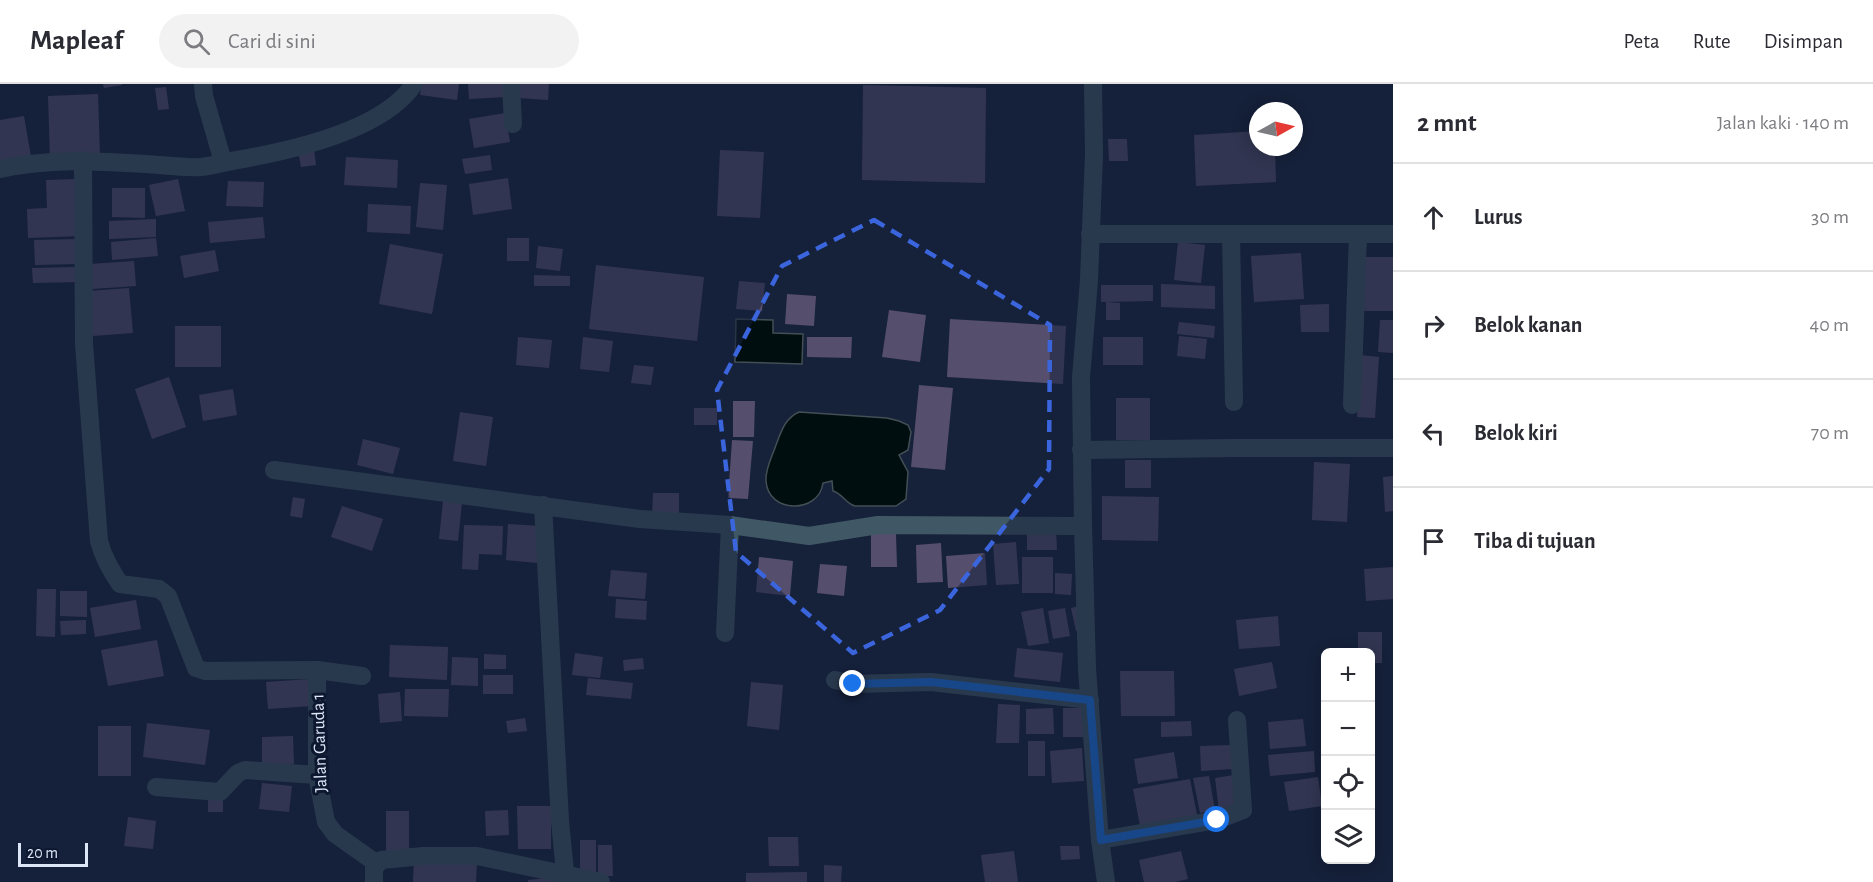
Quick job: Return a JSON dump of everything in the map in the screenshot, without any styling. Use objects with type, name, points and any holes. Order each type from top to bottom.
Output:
[{"type":"street","points":[[203,84],[204,96],[223,162]]},
{"type":"street","points":[[0,169],[24,164],[83,160],[200,167],[283,151],[329,138],[365,122],[390,107],[414,84]]},
{"type":"street","points":[[511,84],[513,124]]},
{"type":"street","points":[[1093,84],[1094,154],[1089,280],[1081,378],[1083,526],[1087,669],[1106,882]]},
{"type":"street","points":[[83,160],[84,344],[99,541],[102,553],[120,584],[159,589],[168,596],[196,668],[205,671],[317,670],[362,676]]},
{"type":"street","points":[[1090,234],[1393,234]]},
{"type":"street","points":[[1231,234],[1234,402]]},
{"type":"street","points":[[1352,405],[1358,234]]},
{"type":"street","points":[[1082,450],[1393,448]]},
{"type":"street","points":[[274,470],[640,519],[730,525],[809,536],[878,525],[1083,526]]},
{"type":"street","points":[[543,505],[565,879]]},
{"type":"street","points":[[725,633],[730,525]]},
{"type":"street","name":"Jalan Garuda 1","points":[[317,670],[317,775],[326,822],[335,834],[375,871],[381,860],[424,856],[477,856],[565,879],[601,882]]},
{"type":"street","points":[[835,680],[853,684],[931,682],[1090,700]]},
{"type":"street","points":[[1101,840],[1217,820],[1243,810],[1237,720]]},
{"type":"street","points":[[156,787],[220,792],[238,773],[244,770],[317,775]]},
{"type":"highlighted area","points":[[874,220],[1050,325],[1049,469],[940,610],[853,653],[736,552],[717,390],[782,266]]},
{"type":"shaded area","points":[[736,319],[773,320],[773,333],[803,334],[802,364],[735,362]]},
{"type":"shaded area","points":[[799,412],[887,418],[908,425],[911,432],[908,450],[899,455],[908,472],[906,499],[896,506],[855,506],[833,491],[832,481],[823,483],[813,500],[804,505],[794,506],[775,500],[769,492],[766,481],[768,468],[784,426]]},
{"type":"building","points":[[103,84],[122,84],[122,85],[104,88]]},
{"type":"building","points":[[422,84],[459,84],[457,100],[420,95]]},
{"type":"building","points":[[468,84],[506,84],[506,97],[469,99]]},
{"type":"building","points":[[520,84],[549,84],[548,100],[519,98]]},
{"type":"building","points":[[863,85],[986,88],[985,183],[862,180]]},
{"type":"building","points":[[166,87],[169,109],[158,110],[155,88]]},
{"type":"building","points":[[98,94],[100,156],[50,159],[48,96]]},
{"type":"building","points":[[505,113],[510,142],[474,148],[469,119]]},
{"type":"building","points":[[24,116],[31,157],[0,162],[0,120]]},
{"type":"building","points":[[1249,132],[1249,156],[1275,156],[1276,182],[1196,186],[1194,135]]},
{"type":"building","points":[[1108,139],[1127,139],[1128,161],[1109,161]]},
{"type":"building","points":[[314,149],[316,165],[301,167],[298,151]]},
{"type":"building","points":[[720,150],[764,152],[760,218],[717,216]]},
{"type":"building","points":[[490,155],[492,170],[465,174],[462,159]]},
{"type":"building","points":[[346,157],[398,160],[397,188],[344,185]]},
{"type":"building","points":[[508,178],[512,209],[473,215],[469,184]]},
{"type":"building","points":[[80,179],[82,236],[28,238],[27,209],[47,208],[46,180]]},
{"type":"building","points":[[178,179],[185,211],[156,216],[149,185]]},
{"type":"building","points":[[228,181],[264,182],[263,207],[226,206]]},
{"type":"building","points":[[420,183],[447,185],[443,230],[416,227]]},
{"type":"building","points":[[112,188],[145,188],[145,218],[112,217]]},
{"type":"building","points":[[368,204],[411,206],[410,234],[367,232]]},
{"type":"building","points":[[263,217],[265,238],[210,243],[208,222]]},
{"type":"building","points":[[156,219],[156,237],[109,239],[109,221]]},
{"type":"building","points":[[156,238],[158,256],[112,260],[111,242]]},
{"type":"building","points":[[507,238],[529,238],[529,261],[507,261]]},
{"type":"building","points":[[76,239],[76,264],[35,265],[34,240]]},
{"type":"building","points":[[1178,242],[1205,245],[1201,283],[1174,280]]},
{"type":"building","points":[[390,244],[443,254],[432,314],[379,304]]},
{"type":"building","points":[[538,246],[563,249],[560,271],[536,268]]},
{"type":"building","points":[[215,250],[219,271],[184,278],[180,256]]},
{"type":"building","points":[[1301,253],[1304,299],[1254,302],[1251,256]]},
{"type":"building","points":[[1365,257],[1393,257],[1393,311],[1364,311]]},
{"type":"building","points":[[134,261],[136,286],[92,289],[90,264]]},
{"type":"building","points":[[596,265],[704,277],[697,341],[589,329]]},
{"type":"building","points":[[76,267],[77,282],[33,283],[32,268]]},
{"type":"building","points":[[534,275],[570,276],[570,286],[534,286]]},
{"type":"building","points":[[739,281],[765,283],[762,311],[736,309]]},
{"type":"building","points":[[1161,284],[1215,286],[1215,309],[1161,307]]},
{"type":"building","points":[[1101,285],[1153,285],[1153,301],[1101,302]]},
{"type":"building","points":[[129,288],[133,333],[92,336],[89,291]]},
{"type":"building","points":[[787,294],[816,296],[814,326],[785,324]]},
{"type":"building","points":[[1106,302],[1120,303],[1120,320],[1106,320]]},
{"type":"building","points":[[1329,304],[1329,332],[1301,332],[1300,305]]},
{"type":"building","points":[[889,310],[926,315],[920,362],[882,357]]},
{"type":"building","points":[[950,319],[1066,326],[1063,384],[947,377]]},
{"type":"building","points":[[1380,320],[1393,320],[1393,353],[1378,352]]},
{"type":"building","points":[[1179,322],[1215,326],[1214,338],[1177,334]]},
{"type":"building","points":[[175,326],[221,326],[221,367],[175,367]]},
{"type":"building","points":[[1179,336],[1207,339],[1205,359],[1177,356]]},
{"type":"building","points":[[518,337],[552,340],[549,368],[516,365]]},
{"type":"building","points":[[583,337],[613,341],[609,372],[580,369]]},
{"type":"building","points":[[807,337],[852,337],[851,358],[807,357]]},
{"type":"building","points":[[1103,337],[1143,337],[1143,365],[1103,365]]},
{"type":"building","points":[[1361,355],[1379,357],[1375,418],[1357,417]]},
{"type":"building","points":[[634,365],[654,367],[651,385],[631,383]]},
{"type":"building","points":[[169,377],[186,427],[152,439],[135,389]]},
{"type":"building","points":[[919,385],[953,388],[945,470],[911,467]]},
{"type":"building","points":[[233,389],[237,415],[203,421],[199,395]]},
{"type":"building","points":[[1116,398],[1150,398],[1150,440],[1116,440]]},
{"type":"building","points":[[733,401],[755,401],[754,437],[733,437]]},
{"type":"building","points":[[694,408],[717,408],[717,425],[694,425]]},
{"type":"building","points":[[460,412],[493,417],[486,466],[453,461]]},
{"type":"building","points":[[363,439],[400,448],[393,474],[357,465]]},
{"type":"building","points":[[732,440],[753,441],[748,499],[728,498]]},
{"type":"building","points":[[1125,460],[1151,460],[1151,488],[1125,488]]},
{"type":"building","points":[[1314,462],[1350,464],[1347,522],[1312,520]]},
{"type":"building","points":[[1393,476],[1393,511],[1385,512],[1383,477]]},
{"type":"building","points":[[653,493],[679,493],[679,517],[652,517]]},
{"type":"building","points":[[1102,496],[1159,497],[1158,541],[1102,540]]},
{"type":"building","points":[[293,497],[305,499],[302,518],[290,516]]},
{"type":"building","points":[[443,501],[462,503],[458,541],[439,539]]},
{"type":"building","points":[[342,506],[383,519],[372,551],[331,537]]},
{"type":"building","points":[[508,524],[540,526],[538,563],[506,560]]},
{"type":"building","points":[[464,525],[503,526],[502,555],[479,554],[478,570],[462,569]]},
{"type":"building","points":[[1027,530],[1056,530],[1057,550],[1027,550]]},
{"type":"building","points":[[871,534],[896,534],[897,567],[871,567]]},
{"type":"building","points":[[1016,542],[1019,584],[996,585],[993,544]]},
{"type":"building","points":[[941,543],[943,582],[917,583],[916,545]]},
{"type":"building","points":[[985,553],[987,585],[948,588],[946,556]]},
{"type":"building","points":[[759,557],[793,561],[790,596],[756,592]]},
{"type":"building","points":[[1022,557],[1053,557],[1053,593],[1022,593]]},
{"type":"building","points":[[820,564],[847,566],[844,596],[817,593]]},
{"type":"building","points":[[1393,567],[1393,599],[1366,601],[1364,569]]},
{"type":"building","points":[[611,570],[647,573],[645,599],[608,596]]},
{"type":"building","points":[[1055,573],[1072,574],[1071,595],[1055,594]]},
{"type":"building","points":[[37,589],[56,589],[55,637],[36,636]]},
{"type":"building","points":[[60,591],[87,591],[87,617],[60,616]]},
{"type":"building","points":[[616,599],[647,601],[646,620],[615,618]]},
{"type":"building","points":[[136,600],[141,629],[95,637],[90,608]]},
{"type":"building","points":[[1080,606],[1085,629],[1076,631],[1071,608]]},
{"type":"building","points":[[1043,608],[1049,643],[1028,646],[1021,612]]},
{"type":"building","points":[[1065,608],[1070,636],[1053,639],[1048,611]]},
{"type":"building","points":[[1278,616],[1280,646],[1239,649],[1236,620]]},
{"type":"building","points":[[86,620],[86,634],[61,635],[60,621]]},
{"type":"building","points":[[1358,632],[1382,632],[1382,663],[1375,663],[1375,648],[1358,648]]},
{"type":"building","points":[[157,640],[164,676],[108,686],[101,650]]},
{"type":"building","points":[[390,645],[448,647],[447,680],[389,677]]},
{"type":"building","points":[[1017,648],[1063,653],[1060,682],[1014,677]]},
{"type":"building","points":[[575,653],[603,657],[600,678],[572,675]]},
{"type":"building","points":[[484,654],[506,655],[506,669],[484,669]]},
{"type":"building","points":[[452,657],[478,658],[478,686],[451,685]]},
{"type":"building","points":[[643,658],[644,669],[624,671],[623,660]]},
{"type":"building","points":[[1272,662],[1277,688],[1239,696],[1234,669]]},
{"type":"building","points":[[1120,671],[1174,671],[1175,716],[1121,716]]},
{"type":"building","points":[[483,675],[513,675],[513,694],[483,694]]},
{"type":"building","points":[[588,678],[633,683],[631,699],[586,695]]},
{"type":"building","points":[[310,679],[312,706],[268,709],[266,682]]},
{"type":"building","points":[[751,682],[783,685],[779,730],[747,726]]},
{"type":"building","points":[[405,689],[449,689],[448,717],[404,716]]},
{"type":"building","points":[[400,692],[402,721],[380,723],[378,694]]},
{"type":"building","points":[[998,704],[1020,705],[1019,743],[996,743]]},
{"type":"building","points":[[1053,708],[1054,734],[1026,734],[1026,709]]},
{"type":"building","points":[[1063,708],[1086,708],[1086,737],[1063,737]]},
{"type":"building","points":[[525,718],[527,731],[508,733],[506,721]]},
{"type":"building","points":[[1303,719],[1306,746],[1270,749],[1268,722]]},
{"type":"building","points":[[1191,721],[1192,736],[1161,737],[1161,722]]},
{"type":"building","points":[[147,723],[210,730],[205,765],[143,757]]},
{"type":"building","points":[[98,726],[131,726],[131,776],[98,776]]},
{"type":"building","points":[[293,736],[294,764],[262,764],[262,737]]},
{"type":"building","points":[[1028,741],[1045,741],[1045,776],[1028,776]]},
{"type":"building","points":[[1231,745],[1232,769],[1201,771],[1200,746]]},
{"type":"building","points":[[1082,748],[1084,781],[1052,783],[1050,751]]},
{"type":"building","points":[[1314,751],[1315,772],[1270,776],[1268,755]]},
{"type":"building","points":[[1174,752],[1178,778],[1138,784],[1134,759]]},
{"type":"building","points":[[1234,775],[1238,809],[1219,811],[1215,778]]},
{"type":"building","points":[[1209,776],[1215,810],[1200,813],[1193,778]]},
{"type":"building","points":[[1318,777],[1321,806],[1289,811],[1284,782]]},
{"type":"building","points":[[1190,779],[1198,820],[1141,831],[1133,789]]},
{"type":"building","points":[[262,783],[292,786],[289,812],[259,809]]},
{"type":"building","points":[[208,798],[223,798],[223,812],[208,812]]},
{"type":"building","points":[[517,806],[551,806],[551,849],[518,849]]},
{"type":"building","points":[[508,810],[509,835],[486,836],[485,811]]},
{"type":"building","points":[[386,811],[409,811],[409,854],[386,855]]},
{"type":"building","points":[[128,817],[156,821],[153,849],[124,846]]},
{"type":"building","points":[[768,837],[798,837],[799,866],[769,866]]},
{"type":"building","points":[[580,840],[596,840],[596,876],[580,876]]},
{"type":"building","points":[[598,845],[612,845],[613,876],[598,876]]},
{"type":"building","points":[[1060,846],[1079,846],[1080,859],[1061,860]]},
{"type":"building","points":[[1014,851],[1018,882],[985,882],[981,855]]},
{"type":"building","points":[[1181,851],[1188,879],[1175,882],[1144,882],[1139,860]]},
{"type":"building","points":[[414,859],[477,862],[476,882],[413,882]]},
{"type":"building","points":[[824,865],[842,866],[841,882],[824,882]]},
{"type":"building","points":[[807,872],[807,882],[746,882],[746,873]]},
{"type":"building","points":[[557,877],[557,882],[528,882],[528,880]]},
{"type":"route","points":[[853,684],[931,682],[1090,700],[1101,840],[1217,820]]}]
